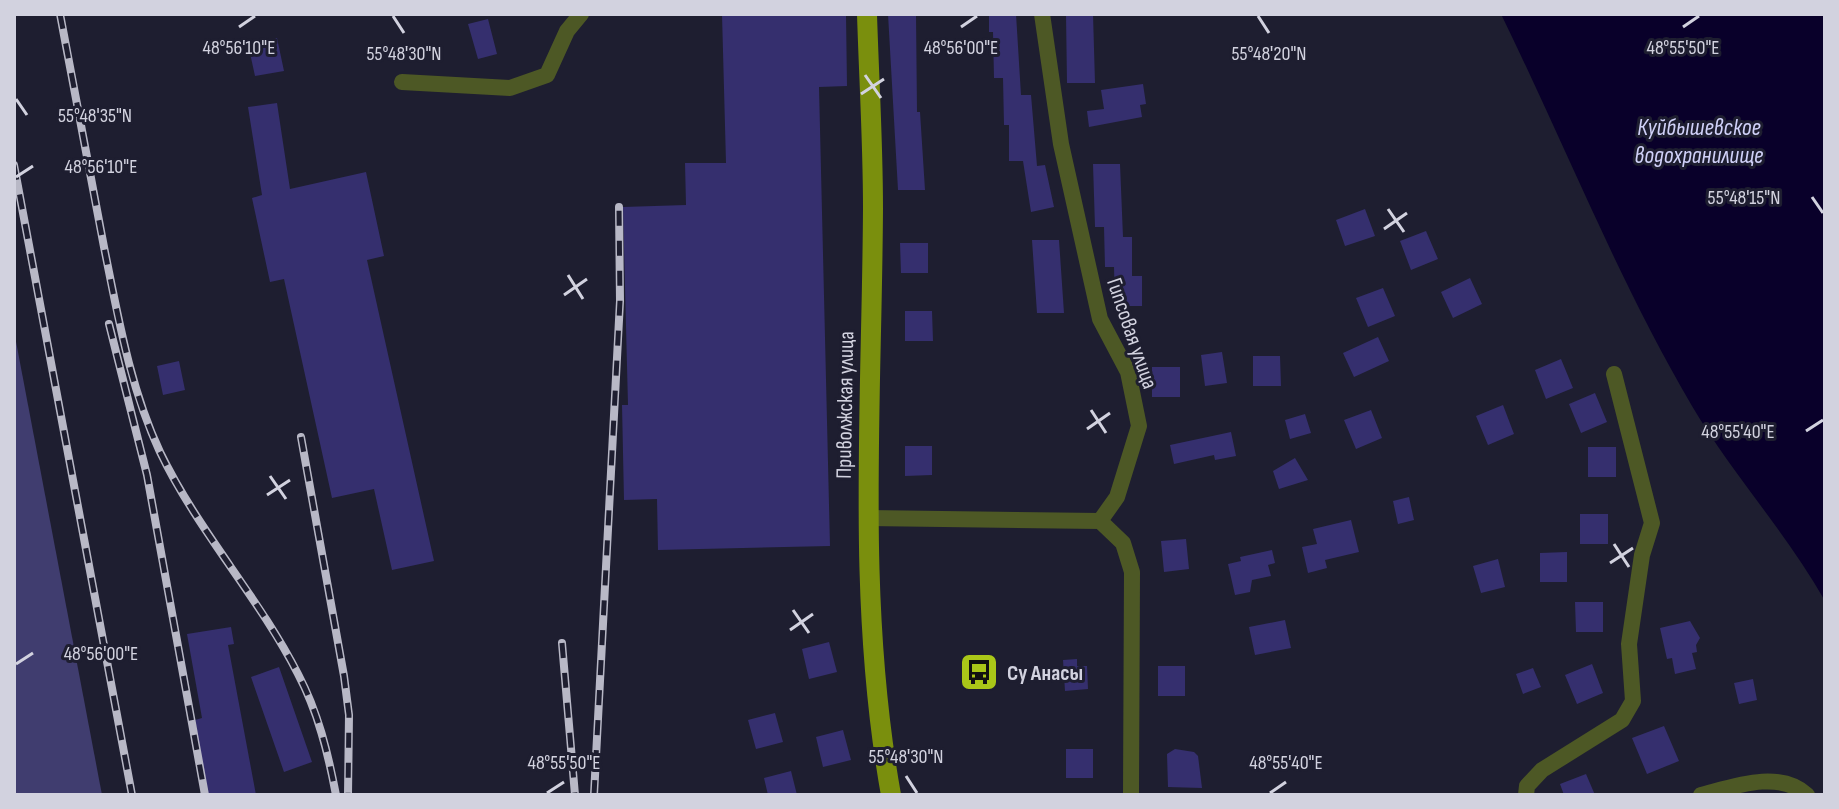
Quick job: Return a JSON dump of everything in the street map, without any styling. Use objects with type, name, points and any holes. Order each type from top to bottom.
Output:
[{"type":"main road","name":"Приволжская улица","points":[[867,14],[873,206],[867,518],[873,669],[891,795]]},
{"type":"street","points":[[402,82],[510,88],[547,75],[567,31],[581,14]]},
{"type":"street","name":"Гипсовая улица","points":[[1042,14],[1061,144],[1100,319],[1128,372],[1139,426],[1117,497],[1100,521]]},
{"type":"street","points":[[1526,795],[1527,786],[1542,770],[1622,720],[1633,701],[1629,644],[1642,555],[1652,523],[1614,374]]},
{"type":"street","points":[[867,518],[1100,521],[1123,543],[1132,572],[1131,795]]},
{"type":"street","points":[[1701,795],[1748,783],[1776,782],[1801,789],[1807,795]]},
{"type":"shaded area","points":[[14,331],[102,795],[14,795]]},
{"type":"water","name":"Куйбышевское водохранилище","points":[[1501,14],[1825,14],[1825,601],[1708,431],[1665,358],[1616,261]]},
{"type":"building","points":[[722,14],[846,14],[847,86],[819,87],[830,546],[658,550],[657,499],[624,500],[622,405],[628,405],[623,207],[686,205],[685,163],[726,163]]},
{"type":"building","points":[[888,14],[916,14],[917,112],[920,112],[925,190],[898,190]]},
{"type":"building","points":[[989,14],[1016,14],[1021,95],[1031,95],[1037,166],[1045,165],[1054,207],[1031,212],[1023,161],[1009,161],[1009,125],[1004,125],[1003,78],[994,78],[993,32],[989,32]]},
{"type":"building","points":[[1066,14],[1093,14],[1095,83],[1067,83]]},
{"type":"building","points":[[488,19],[497,54],[478,59],[468,24]]},
{"type":"building","points":[[277,38],[284,71],[255,76],[248,44]]},
{"type":"building","points":[[1143,84],[1146,104],[1140,105],[1142,117],[1089,127],[1087,111],[1104,109],[1101,90]]},
{"type":"building","points":[[277,103],[290,189],[366,172],[384,256],[367,260],[434,561],[392,570],[374,489],[332,498],[284,279],[270,282],[252,198],[262,195],[248,107]]},
{"type":"building","points":[[1093,164],[1120,164],[1123,237],[1132,237],[1132,276],[1142,276],[1142,306],[1115,306],[1114,267],[1105,267],[1104,227],[1095,227]]},
{"type":"building","points":[[1365,209],[1375,236],[1345,246],[1336,220]]},
{"type":"building","points":[[1426,231],[1438,259],[1411,270],[1400,241]]},
{"type":"building","points":[[1032,240],[1059,240],[1064,313],[1037,313]]},
{"type":"building","points":[[900,243],[928,243],[928,273],[901,273]]},
{"type":"building","points":[[1470,278],[1482,304],[1453,318],[1441,292]]},
{"type":"building","points":[[1383,288],[1395,316],[1368,327],[1356,298]]},
{"type":"building","points":[[905,311],[932,311],[933,341],[905,341]]},
{"type":"building","points":[[1378,337],[1389,361],[1354,377],[1343,353]]},
{"type":"building","points":[[1222,352],[1227,383],[1205,386],[1201,355]]},
{"type":"building","points":[[1253,356],[1280,356],[1281,386],[1253,386]]},
{"type":"building","points":[[1561,359],[1573,388],[1546,399],[1535,370]]},
{"type":"building","points":[[179,361],[185,390],[163,395],[157,366]]},
{"type":"building","points":[[1152,367],[1180,367],[1180,397],[1152,397]]},
{"type":"building","points":[[1595,393],[1607,422],[1581,433],[1569,404]]},
{"type":"building","points":[[1503,405],[1514,434],[1488,445],[1476,416]]},
{"type":"building","points":[[1371,410],[1382,438],[1356,449],[1344,420]]},
{"type":"building","points":[[1305,414],[1311,433],[1290,439],[1285,420]]},
{"type":"building","points":[[1231,432],[1236,456],[1215,460],[1214,455],[1174,464],[1170,445]]},
{"type":"building","points":[[905,446],[932,446],[932,475],[905,476]]},
{"type":"building","points":[[1588,447],[1616,447],[1616,477],[1588,477]]},
{"type":"building","points":[[1295,458],[1308,480],[1279,489],[1273,471]]},
{"type":"building","points":[[1409,497],[1414,520],[1398,524],[1393,501]]},
{"type":"building","points":[[1580,514],[1608,514],[1608,544],[1580,544]]},
{"type":"building","points":[[1351,520],[1359,552],[1325,560],[1327,568],[1308,573],[1302,547],[1317,544],[1313,529]]},
{"type":"building","points":[[1186,539],[1189,569],[1164,572],[1161,541]]},
{"type":"building","points":[[1272,550],[1275,563],[1268,565],[1271,576],[1252,580],[1250,592],[1235,595],[1228,564],[1241,561],[1240,557]]},
{"type":"building","points":[[1567,552],[1567,582],[1540,582],[1540,553]]},
{"type":"building","points":[[1498,559],[1505,587],[1481,593],[1473,566]]},
{"type":"building","points":[[1575,602],[1603,602],[1603,632],[1576,632]]},
{"type":"building","points":[[1285,620],[1291,648],[1255,655],[1249,627]]},
{"type":"building","points":[[1690,621],[1700,638],[1696,645],[1697,652],[1692,653],[1696,669],[1675,674],[1672,658],[1667,659],[1660,628]]},
{"type":"building","points":[[231,627],[234,644],[228,645],[256,795],[208,795],[195,720],[202,718],[187,634]]},
{"type":"building","points":[[829,642],[837,672],[809,679],[802,649]]},
{"type":"building","points":[[1077,659],[1077,666],[1087,666],[1088,689],[1065,691],[1063,660]]},
{"type":"building","points":[[1592,664],[1603,693],[1577,704],[1565,675]]},
{"type":"building","points":[[1158,666],[1185,666],[1185,696],[1158,696]]},
{"type":"building","points":[[279,667],[312,762],[284,772],[251,677]]},
{"type":"building","points":[[1533,668],[1541,687],[1523,694],[1516,674]]},
{"type":"building","points":[[1753,679],[1757,700],[1739,704],[1734,683]]},
{"type":"building","points":[[775,713],[783,742],[756,749],[748,720]]},
{"type":"building","points":[[1664,726],[1679,761],[1647,774],[1632,738]]},
{"type":"building","points":[[843,730],[851,760],[823,767],[816,737]]},
{"type":"building","points":[[1066,749],[1093,749],[1093,778],[1066,778]]},
{"type":"building","points":[[1175,749],[1194,752],[1198,756],[1202,788],[1168,787],[1167,754]]},
{"type":"building","points":[[791,771],[797,795],[768,795],[764,778]]},
{"type":"building","points":[[1586,774],[1595,795],[1564,795],[1560,784]]},
{"type":"railway","points":[[60,14],[114,299],[141,403],[175,481],[298,674],[322,733],[336,795]]},
{"type":"railway","points":[[14,165],[132,795]]},
{"type":"railway","points":[[594,795],[620,301],[619,207]]},
{"type":"railway","points":[[109,324],[147,475],[205,795]]},
{"type":"railway","points":[[301,437],[344,676],[349,715],[348,795]]},
{"type":"railway","points":[[562,643],[575,795]]},
{"type":"place","name":"Су Анасы","points":[[979,672]]}]
